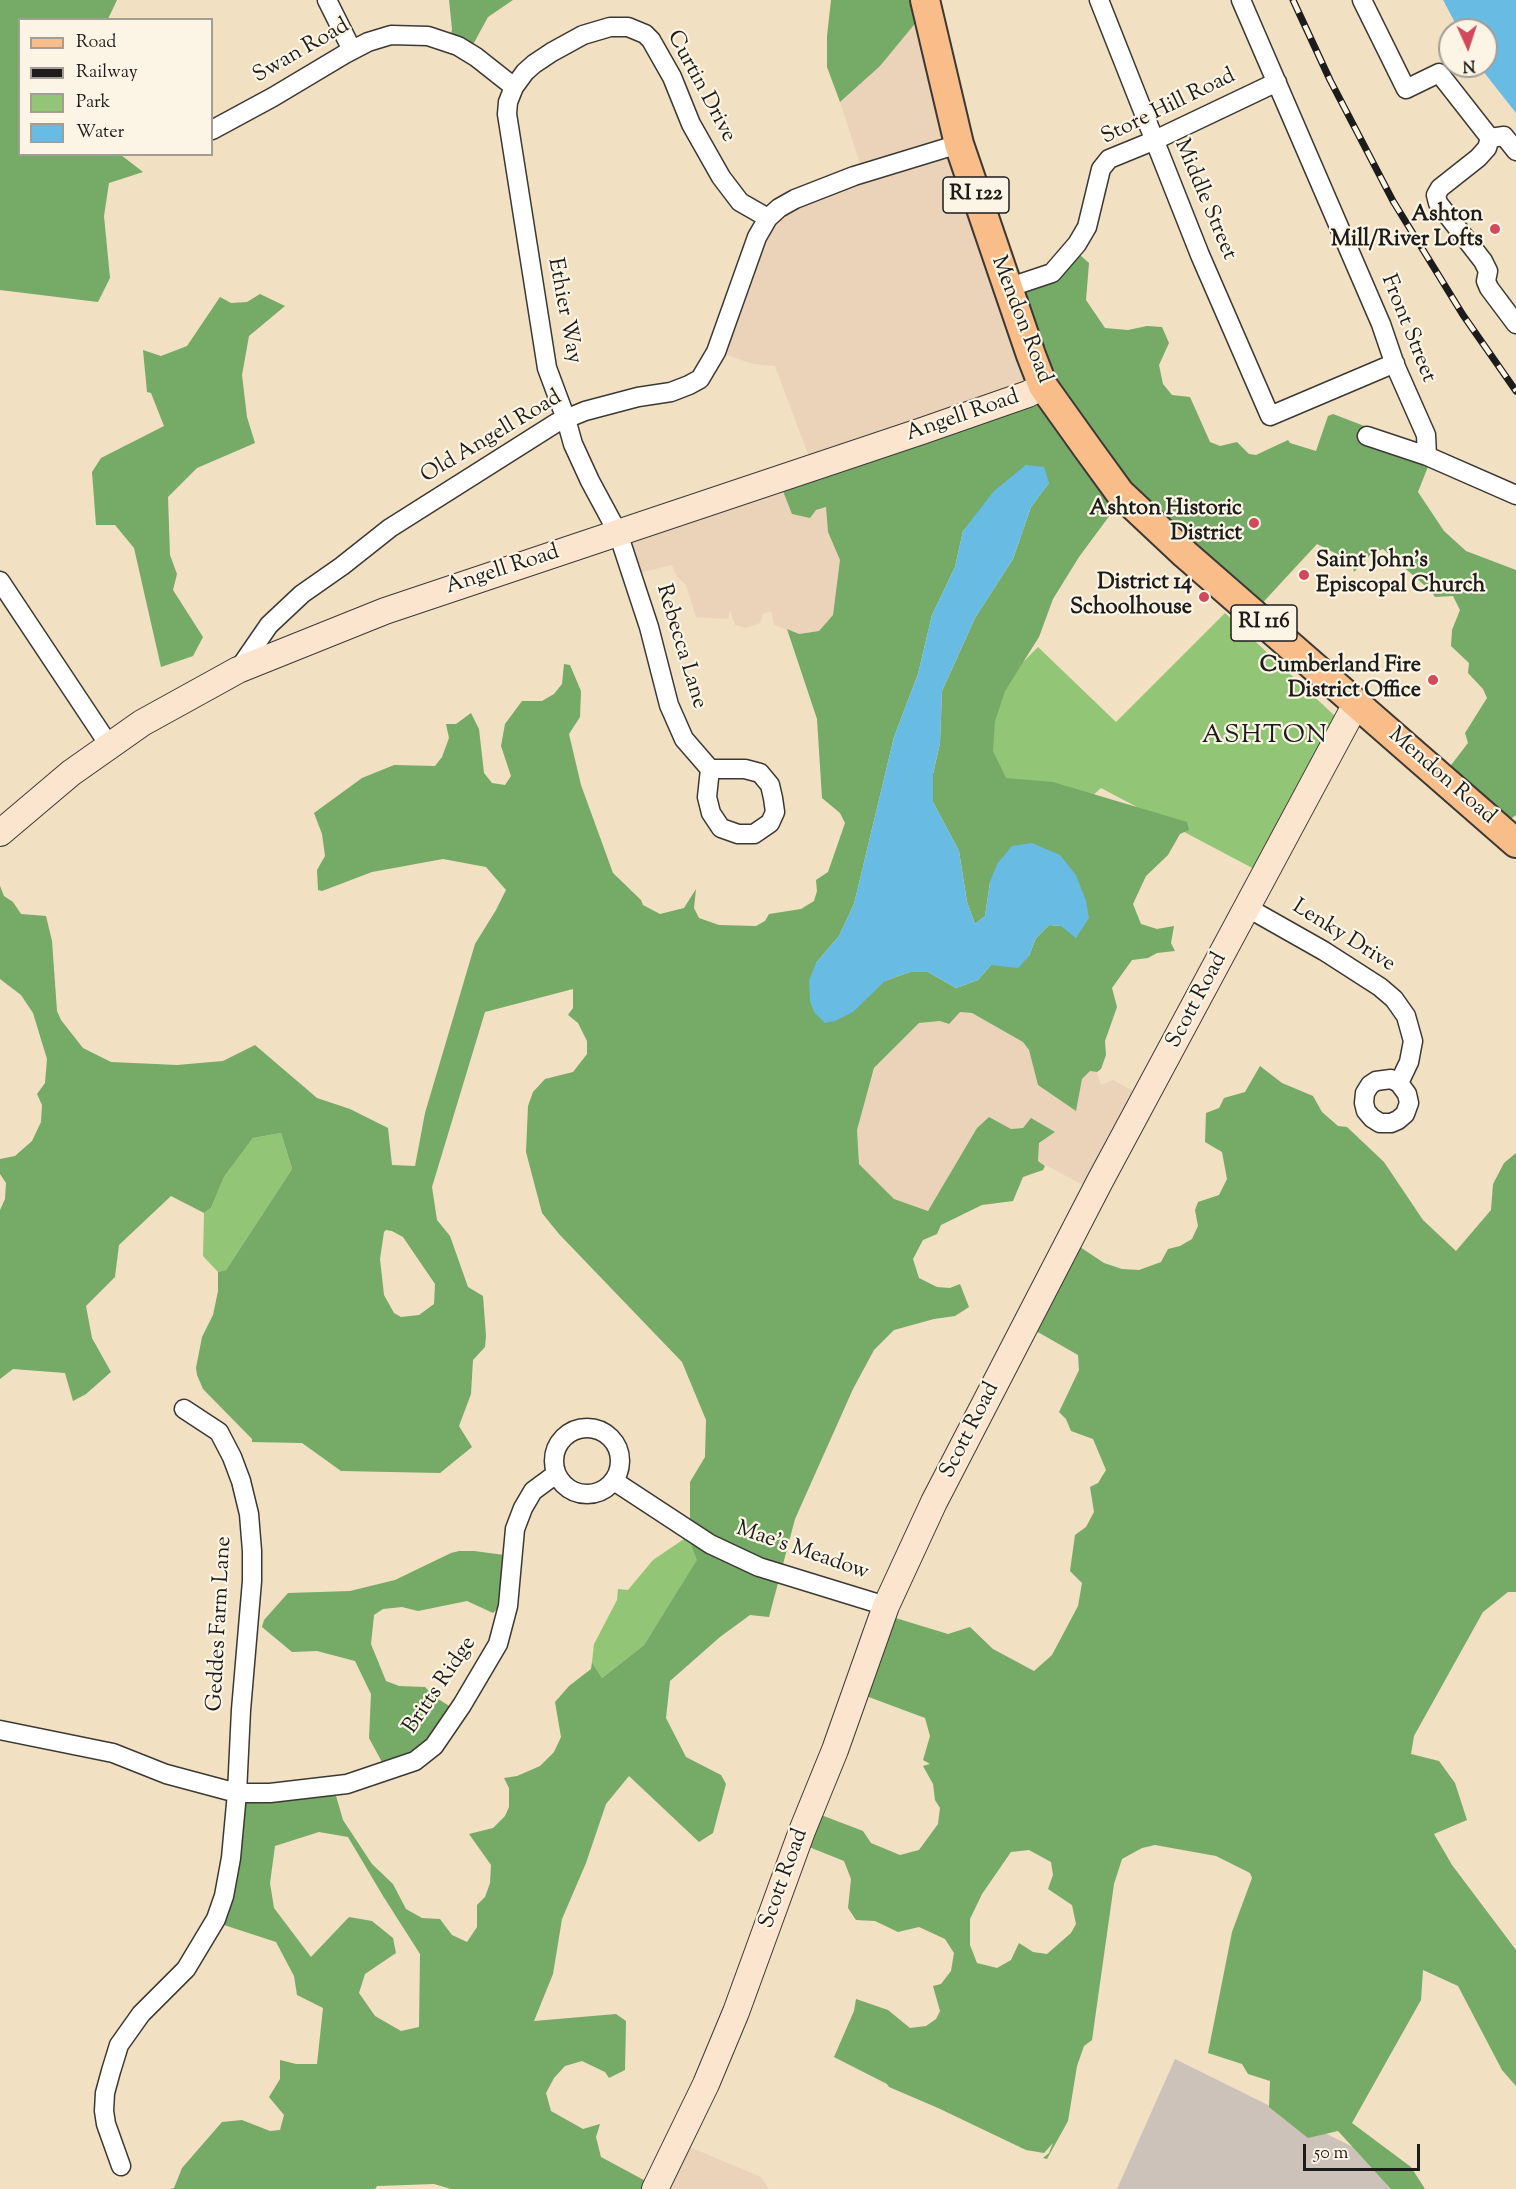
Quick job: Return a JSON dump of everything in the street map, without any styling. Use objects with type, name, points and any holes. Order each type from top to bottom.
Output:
[{"type":"main road","name":"Mendon Road","points":[[925,0],[959,144],[1007,288],[1043,386],[1120,493],[1185,554],[1356,704],[1514,837]]},
{"type":"street","points":[[327,0],[352,50]]},
{"type":"street","name":"Middle Street","points":[[1099,0],[1153,141],[1270,416],[1395,363]]},
{"type":"street","name":"Front Street","points":[[1241,0],[1382,324],[1395,363],[1426,435],[1427,456]]},
{"type":"street","points":[[1362,0],[1406,89],[1439,73],[1490,138]]},
{"type":"street","name":"Curtin Drive","points":[[514,87],[534,64],[583,35],[610,27],[628,27],[645,34],[651,40],[672,77],[691,124],[722,177],[740,202],[768,218]]},
{"type":"street","name":"Swan Road","points":[[213,129],[352,50],[391,35],[428,36],[458,46],[514,87]]},
{"type":"street","name":"Store Hill Road","points":[[1007,288],[1052,273],[1077,244],[1087,227],[1101,169],[1108,159],[1153,141],[1277,82]]},
{"type":"street","name":"Ethier Way","points":[[514,87],[508,102],[507,114],[547,368],[577,453],[618,533]]},
{"type":"street","points":[[1490,138],[1504,136],[1516,151]]},
{"type":"street","points":[[1490,138],[1487,148],[1478,158],[1440,188],[1436,195],[1438,203],[1483,261],[1488,271],[1486,281],[1489,288],[1516,324]]},
{"type":"street","name":"Old Angell Road","points":[[238,670],[269,625],[302,594],[390,528],[566,418],[595,408],[671,392],[700,379],[716,352],[757,237],[768,218],[779,208],[802,196],[854,176],[959,144]]},
{"type":"street","name":"Angell Road","points":[[0,833],[109,745],[142,723],[238,670],[385,611],[922,431],[1028,394],[1043,386]]},
{"type":"street","points":[[1367,436],[1427,456],[1516,495]]},
{"type":"street","name":"Rebecca Lane","points":[[618,533],[649,627],[669,705],[684,738],[710,769]]},
{"type":"street","points":[[0,581],[109,745]]},
{"type":"street","name":"Scott Road","points":[[655,2189],[702,2093],[736,2012],[886,1606],[934,1502],[1089,1202],[1356,704]]},
{"type":"street","name":"Lenky Drive","points":[[1248,908],[1324,951],[1380,987],[1394,999],[1406,1016],[1413,1041],[1409,1062],[1399,1083]]},
{"type":"street","name":"Geddes Farm Lane","points":[[121,2166],[106,2124],[104,2111],[105,2093],[119,2045],[141,2014],[186,1969],[216,1919],[224,1896],[231,1858],[237,1792],[241,1710],[252,1581],[249,1515],[241,1481],[219,1432],[184,1409]]},
{"type":"street","points":[[583,1428],[598,1430],[611,1438],[619,1451],[620,1466],[614,1480],[604,1490],[590,1494],[576,1493],[564,1486],[556,1474],[553,1459],[558,1444],[568,1433],[583,1428]]},
{"type":"street","name":"Britts Ridge","points":[[0,1730],[112,1753],[166,1774],[237,1792],[270,1793],[347,1784],[415,1761],[434,1746],[462,1705],[498,1644],[508,1606],[515,1529],[522,1508],[533,1491],[556,1474]]},
{"type":"street","name":"Mae's Meadow","points":[[614,1480],[710,1544],[759,1567],[886,1606]]},
{"type":"shaded area","points":[[922,14],[1050,387],[811,462],[775,366],[753,364],[718,352],[769,219],[863,173],[840,102]]},
{"type":"shaded area","points":[[769,477],[816,510],[826,507],[828,532],[840,560],[833,615],[819,631],[799,634],[774,625],[771,611],[763,614],[760,623],[746,628],[735,625],[730,610],[728,619],[696,617],[686,585],[677,577],[672,565],[634,574],[620,529]]},
{"type":"shaded area","points":[[960,1012],[972,1013],[1023,1042],[1029,1050],[1038,1085],[1076,1110],[1082,1079],[1090,1071],[1097,1072],[1101,1085],[1113,1080],[1141,1095],[1096,1192],[1038,1161],[1039,1143],[1055,1132],[1023,1128],[1011,1129],[989,1117],[977,1128],[929,1211],[894,1199],[859,1164],[856,1130],[875,1068],[919,1023],[940,1021]]},
{"type":"shaded area","points":[[1175,2059],[1367,2154],[1395,2189],[1117,2189]]},
{"type":"shaded area","points":[[680,2143],[761,2177],[769,2189],[655,2189]]},
{"type":"green space","points":[[0,0],[117,0],[108,18],[18,18],[18,156],[122,156],[143,172],[109,183],[104,216],[110,278],[98,302],[0,290]]},
{"type":"green space","points":[[449,0],[513,0],[488,17],[469,52],[450,41],[452,29]]},
{"type":"green space","points":[[831,0],[926,0],[927,9],[880,66],[840,102],[827,67],[827,36]]},
{"type":"green space","points":[[1071,247],[1089,263],[1086,300],[1105,328],[1128,330],[1147,326],[1162,327],[1169,343],[1159,365],[1163,384],[1172,395],[1190,397],[1210,442],[1220,446],[1237,442],[1249,454],[1256,455],[1288,440],[1290,443],[1316,451],[1328,416],[1333,414],[1433,454],[1418,492],[1444,531],[1466,551],[1516,570],[1516,815],[1500,827],[1445,773],[1468,743],[1465,733],[1487,698],[1483,689],[1468,673],[1469,663],[1451,646],[1452,630],[1460,610],[1453,596],[1435,597],[1383,549],[1372,553],[1354,572],[1347,559],[1317,544],[1255,611],[1127,492],[1079,557],[1053,599],[1039,637],[1005,691],[995,721],[993,751],[1006,778],[1053,782],[1187,822],[1189,830],[1180,834],[1168,855],[1146,876],[1133,904],[1141,924],[1157,929],[1174,926],[1171,943],[1175,951],[1132,960],[1112,988],[1117,1007],[1105,1041],[1106,1055],[1101,1069],[1097,1072],[1090,1071],[1082,1079],[1076,1111],[1038,1085],[1029,1050],[1023,1042],[972,1013],[960,1012],[949,1024],[940,1021],[919,1023],[874,1068],[857,1130],[859,1164],[894,1199],[928,1211],[977,1128],[989,1117],[1011,1129],[1023,1128],[1031,1118],[1055,1132],[1039,1143],[1038,1161],[1045,1166],[1043,1170],[1023,1177],[1013,1201],[982,1205],[941,1225],[937,1234],[923,1240],[913,1259],[919,1278],[937,1287],[950,1288],[960,1284],[969,1307],[955,1316],[894,1330],[874,1350],[853,1389],[795,1519],[769,1617],[750,1615],[720,1637],[670,1681],[666,1718],[686,1757],[721,1775],[726,1784],[713,1833],[699,1842],[629,1776],[606,1804],[586,1863],[562,1919],[553,1974],[534,2021],[616,2014],[626,2021],[625,2070],[609,2078],[605,2072],[582,2061],[565,2066],[554,2078],[546,2093],[551,2111],[583,2129],[600,2124],[596,2137],[601,2157],[655,2186],[655,2189],[451,2189],[434,2184],[377,2186],[375,2189],[170,2189],[174,2188],[182,2168],[222,2122],[242,2120],[270,2131],[280,2130],[284,2115],[269,2097],[280,2079],[280,2060],[296,2064],[317,2064],[323,2008],[297,1995],[294,1976],[276,1942],[218,1923],[236,1792],[332,1782],[343,1820],[372,1864],[393,1884],[406,1909],[422,1918],[440,1919],[452,1935],[467,1942],[477,1927],[477,1905],[485,1897],[490,1883],[491,1865],[469,1834],[493,1828],[505,1816],[509,1807],[509,1788],[504,1778],[517,1776],[540,1766],[554,1752],[561,1737],[555,1702],[569,1686],[591,1669],[592,1662],[602,1678],[644,1645],[697,1560],[690,1542],[690,1482],[705,1457],[706,1420],[682,1362],[559,1234],[542,1213],[526,1152],[528,1106],[533,1092],[545,1079],[573,1072],[587,1054],[587,1041],[578,1023],[568,1015],[573,1008],[573,989],[485,1012],[432,1187],[437,1220],[450,1236],[468,1287],[483,1296],[486,1336],[485,1347],[473,1360],[471,1394],[459,1426],[472,1447],[440,1473],[341,1471],[302,1443],[252,1442],[252,1439],[203,1389],[196,1368],[202,1337],[213,1315],[218,1291],[218,1272],[226,1270],[292,1169],[281,1133],[253,1138],[224,1177],[211,1208],[204,1213],[171,1196],[119,1245],[115,1277],[86,1306],[92,1338],[111,1372],[86,1394],[73,1401],[65,1373],[13,1369],[0,1379],[0,1210],[5,1199],[6,1183],[0,1174],[0,1159],[15,1156],[32,1141],[41,1122],[42,1105],[37,1094],[45,1083],[47,1059],[33,1013],[21,995],[0,979],[0,886],[4,896],[13,902],[21,914],[46,916],[52,941],[57,1011],[61,1020],[83,1048],[111,1062],[177,1065],[223,1061],[255,1045],[317,1098],[350,1109],[388,1128],[392,1165],[415,1166],[425,1113],[475,944],[506,890],[486,867],[443,859],[372,872],[322,891],[318,890],[317,870],[325,856],[322,834],[314,813],[362,778],[394,765],[435,766],[442,757],[449,738],[446,724],[456,724],[471,713],[479,729],[484,773],[492,783],[505,785],[511,776],[501,746],[505,724],[522,701],[542,701],[554,694],[562,684],[564,664],[570,665],[581,691],[580,717],[569,734],[581,785],[613,873],[641,900],[643,905],[660,914],[684,908],[696,889],[694,908],[699,918],[719,925],[756,926],[765,921],[769,914],[801,909],[814,901],[817,891],[816,880],[828,872],[845,823],[840,813],[822,798],[817,719],[787,629],[799,634],[819,631],[833,615],[840,560],[828,532],[826,507],[816,510],[810,518],[792,514],[777,476],[1043,391],[1006,278],[1024,276],[1049,265]],"holes":[[[1026,465],[1049,483],[1031,507],[1013,559],[975,618],[942,691],[940,743],[933,774],[933,802],[959,851],[967,902],[975,924],[985,916],[990,882],[1089,918],[1061,926],[1049,925],[1036,938],[1029,956],[991,965],[978,980],[956,988],[928,972],[910,972],[885,981],[816,963],[839,936],[854,904],[894,737],[918,674],[932,615],[955,567],[963,531]],[[392,1231],[403,1237],[435,1284],[434,1304],[419,1315],[401,1317],[394,1313],[384,1295],[380,1259],[384,1232]],[[319,1832],[348,1837],[420,1954],[419,2027],[401,2031],[375,2016],[359,1993],[365,1974],[396,1953],[393,1938],[372,1921],[349,1917],[311,1957],[274,1908],[270,1883],[275,1846]]]},
{"type":"green space","points":[[260,294],[285,306],[249,336],[242,375],[247,417],[255,443],[197,468],[168,497],[170,555],[177,574],[173,590],[203,637],[193,656],[161,667],[134,548],[115,525],[96,525],[92,472],[101,458],[164,426],[151,393],[147,392],[143,350],[161,356],[187,346],[220,297],[231,303],[247,302]]},
{"type":"green space","points":[[1225,613],[1337,718],[1258,871],[1101,788],[1058,827],[955,731],[1038,647],[1116,722]]},
{"type":"green space","points":[[1260,1066],[1282,1083],[1313,1096],[1322,1112],[1338,1126],[1347,1127],[1384,1162],[1423,1220],[1456,1251],[1491,1210],[1493,1184],[1504,1163],[1516,1153],[1516,1592],[1508,1592],[1483,1612],[1414,1736],[1411,1754],[1439,1761],[1455,1783],[1467,1820],[1434,1834],[1452,1865],[1516,1950],[1516,2086],[1502,2070],[1458,1986],[1423,1970],[1421,2000],[1352,2123],[1411,2167],[1425,2189],[1391,2189],[1338,2131],[1308,2138],[1269,2107],[1270,2081],[1248,2074],[1242,2064],[1208,2053],[1232,1932],[1252,1878],[1250,1873],[1216,1856],[1155,1845],[1142,1848],[1122,1859],[1114,1884],[1092,2040],[1084,2046],[1077,2066],[1068,2121],[1047,2159],[1043,2158],[1049,2153],[1053,2143],[1044,2153],[1026,2150],[889,2087],[834,2057],[854,2011],[856,1999],[888,2010],[910,2028],[926,2026],[936,2019],[940,2011],[933,1986],[941,1984],[951,1971],[954,1953],[945,1939],[919,1927],[898,1932],[875,1921],[856,1920],[848,1908],[851,1879],[844,1861],[804,1845],[816,1813],[863,1831],[871,1843],[900,1855],[919,1850],[938,1824],[940,1808],[935,1800],[933,1784],[923,1766],[930,1764],[923,1760],[930,1736],[925,1718],[858,1693],[889,1616],[948,1634],[970,1627],[993,1649],[1034,1671],[1052,1655],[1078,1606],[1082,1583],[1070,1571],[1075,1535],[1086,1527],[1094,1512],[1090,1487],[1098,1483],[1106,1470],[1093,1439],[1071,1431],[1066,1419],[1059,1412],[1079,1370],[1078,1355],[1029,1327],[1071,1241],[1104,1263],[1122,1269],[1139,1270],[1161,1262],[1168,1249],[1180,1246],[1192,1239],[1198,1226],[1195,1210],[1198,1202],[1219,1195],[1227,1179],[1222,1152],[1205,1142],[1206,1113],[1219,1108],[1224,1098],[1245,1092]],"holes":[[[1029,1850],[1051,1862],[1053,1875],[1048,1889],[1072,1905],[1076,1924],[1071,1933],[1047,1954],[1033,1952],[1019,1943],[1011,1960],[997,1968],[977,1963],[970,1945],[970,1919],[982,1894],[1011,1852]]]},
{"type":"green space","points":[[281,1133],[292,1169],[226,1270],[218,1272],[203,1256],[204,1213],[211,1208],[224,1177],[253,1138]]},
{"type":"green space","points":[[690,1535],[690,1542],[698,1560],[644,1645],[602,1678],[592,1662],[594,1644],[617,1600],[618,1589],[628,1590],[653,1560]]},
{"type":"green space","points":[[459,1551],[512,1556],[508,1599],[493,1613],[467,1601],[418,1611],[402,1607],[383,1609],[374,1615],[371,1644],[386,1681],[399,1686],[425,1687],[435,1697],[454,1709],[453,1714],[412,1758],[383,1764],[369,1738],[371,1694],[355,1661],[317,1651],[292,1652],[262,1627],[264,1620],[288,1593],[350,1591],[395,1580]]},
{"type":"water","points":[[1443,0],[1516,0],[1516,113],[1488,78],[1498,78],[1498,18],[1453,18]]},
{"type":"water","points":[[1026,465],[1044,467],[1049,483],[1031,507],[1013,559],[975,618],[942,691],[940,743],[933,774],[933,802],[959,851],[967,902],[975,924],[985,916],[990,882],[997,864],[1012,846],[1032,843],[1060,855],[1076,875],[1086,901],[1089,918],[1076,938],[1061,926],[1049,925],[1036,938],[1029,956],[1018,968],[991,965],[978,980],[956,988],[928,972],[910,972],[885,981],[853,1012],[825,1023],[814,1012],[810,1001],[809,981],[816,963],[839,936],[854,904],[894,737],[918,674],[932,615],[955,567],[963,531],[994,491]]},
{"type":"railway","points":[[1293,0],[1330,80],[1393,201],[1463,315],[1516,391]]},
{"type":"place","name":"Ashton Mill/River Lofts","points":[[1495,229]]},
{"type":"place","name":"Ashton Historic District","points":[[1254,523]]},
{"type":"place","name":"Saint John's Episcopal Church","points":[[1304,575]]},
{"type":"place","name":"District 14 Schoolhouse","points":[[1204,597]]},
{"type":"place","name":"Cumberland Fire District Office","points":[[1433,680]]},
{"type":"district","name":"ASHTON","points":[[1265,738]]}]
